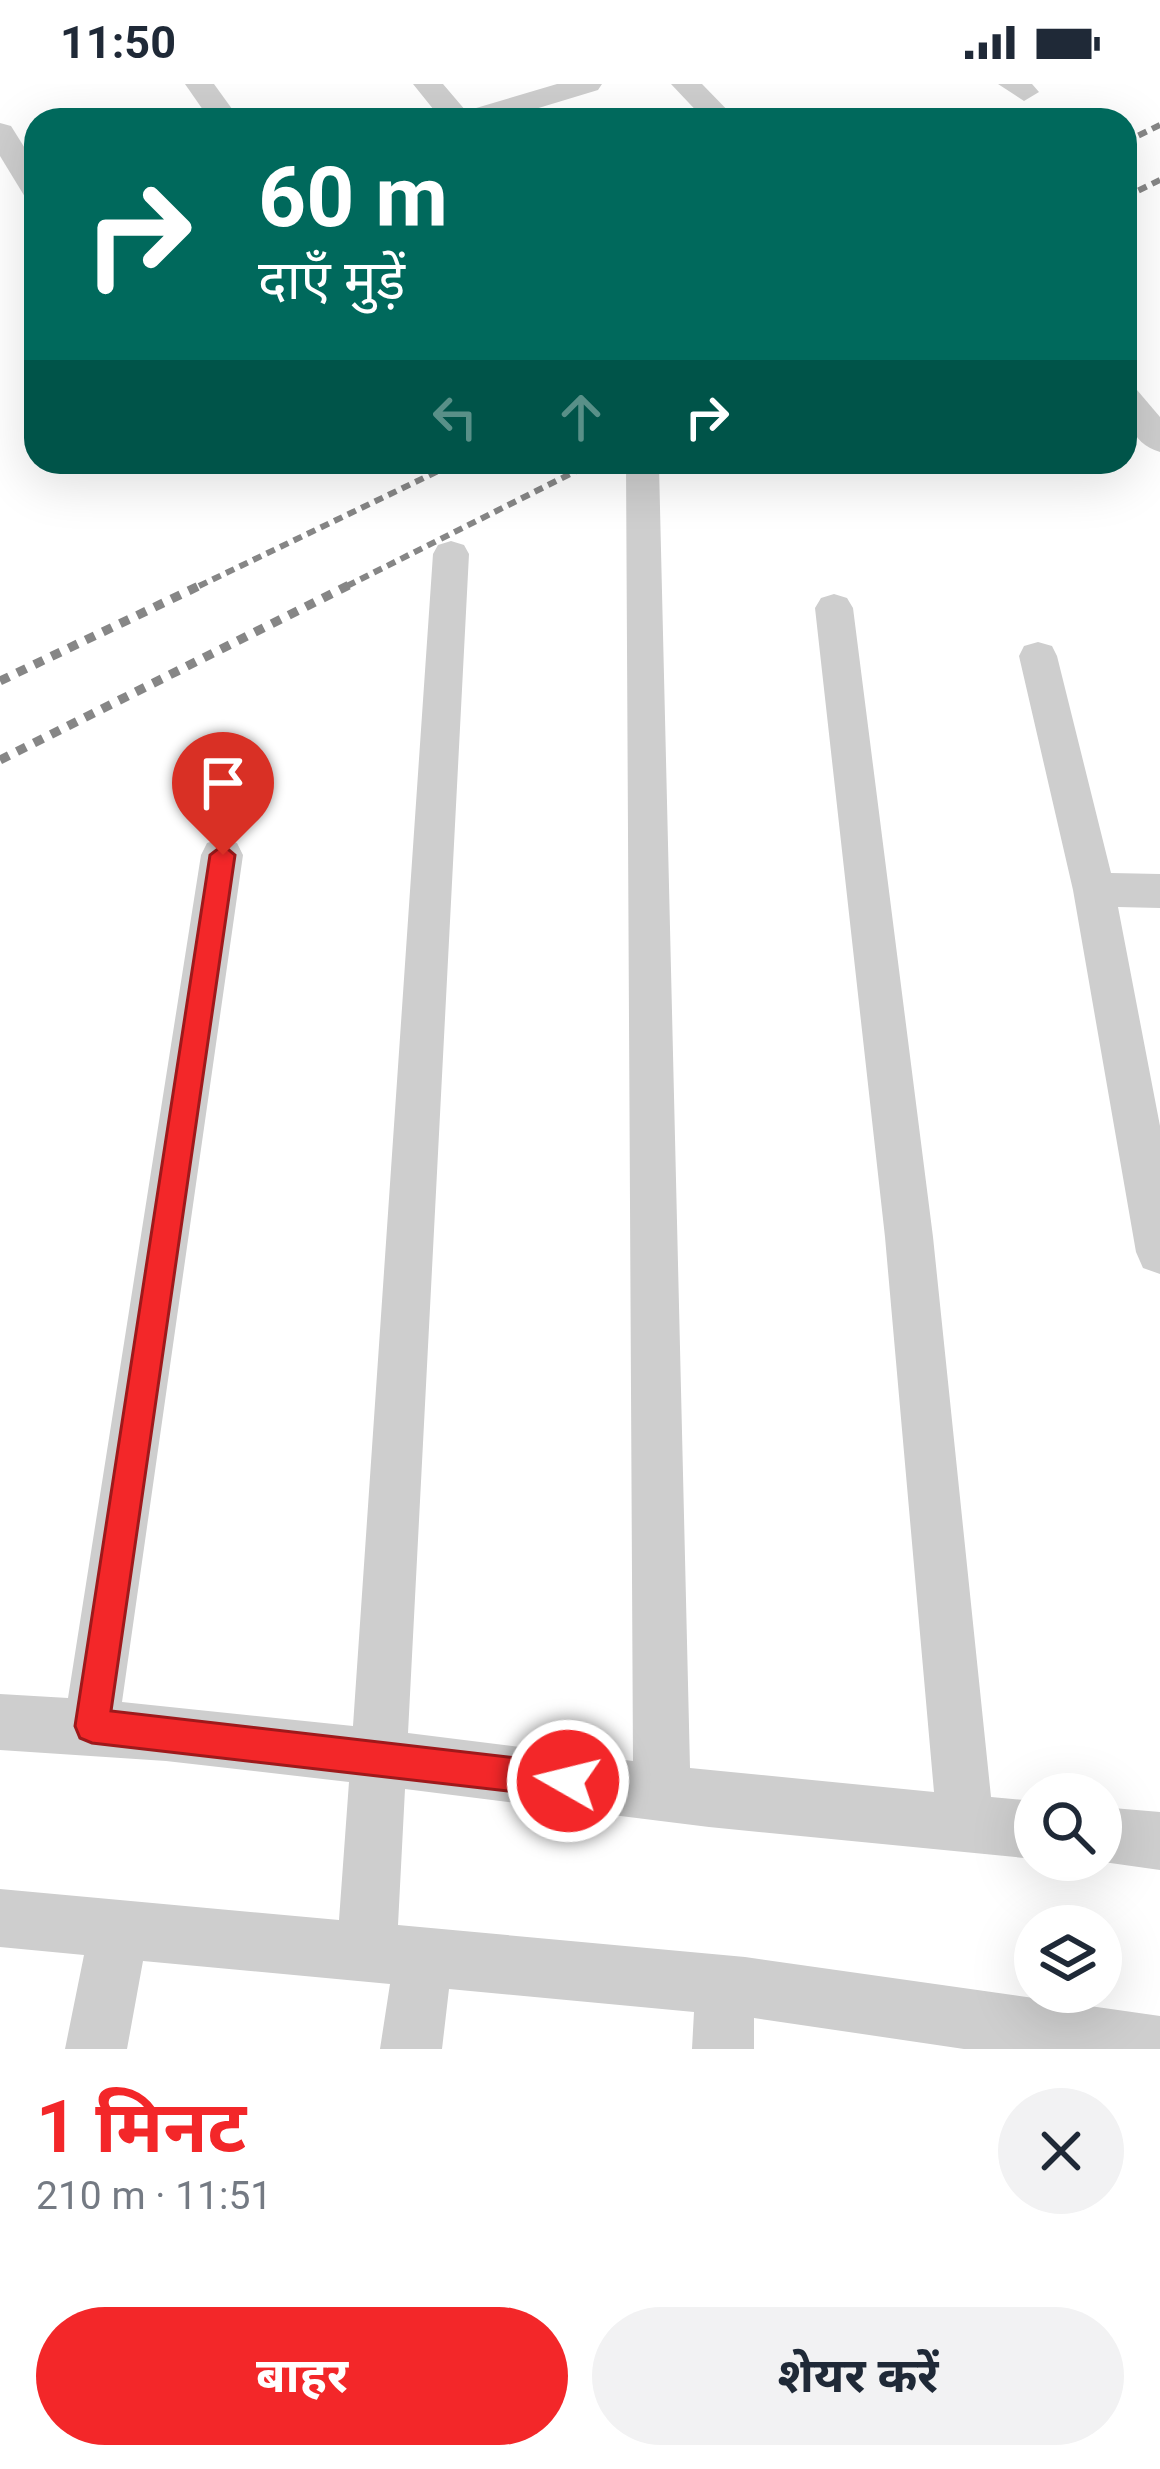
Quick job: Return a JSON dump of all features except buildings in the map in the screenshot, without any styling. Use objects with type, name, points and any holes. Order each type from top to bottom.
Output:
[{"type":"street","points":[[427,84],[448,108]]},
{"type":"street","points":[[508,108],[588,84]]},
{"type":"street","points":[[685,84],[710,108]]},
{"type":"street","points":[[0,131],[24,170]]},
{"type":"street","points":[[1137,412],[1160,440]]},
{"type":"street","points":[[641,474],[662,1793]]},
{"type":"street","points":[[411,2049],[395,1954],[380,1756],[451,554]]},
{"type":"street","points":[[834,608],[909,1237],[965,1824]]},
{"type":"street","points":[[1038,656],[1147,1102],[1160,1252]]},
{"type":"street","points":[[92,1726],[223,855]]},
{"type":"street","points":[[1094,890],[1160,891]]},
{"type":"street","points":[[0,1722],[92,1726],[380,1756],[662,1793],[1014,1828]]},
{"type":"street","points":[[1122,1838],[1160,1841]]},
{"type":"street","points":[[0,1918],[724,1985],[1037,2039],[1160,2047]]},
{"type":"street","points":[[96,2049],[119,1929]]},
{"type":"street","points":[[723,2049],[724,1985]]},
{"type":"railway","points":[[1137,136],[1160,125]]},
{"type":"railway","points":[[1137,191],[1160,180]]},
{"type":"railway","points":[[199,586],[432,474]]},
{"type":"railway","points":[[347,586],[570,474]]},
{"type":"railway","points":[[0,681],[205,583]]},
{"type":"railway","points":[[0,760],[353,583]]},
{"type":"route","points":[[223,855],[92,1726],[568,1781]]}]
